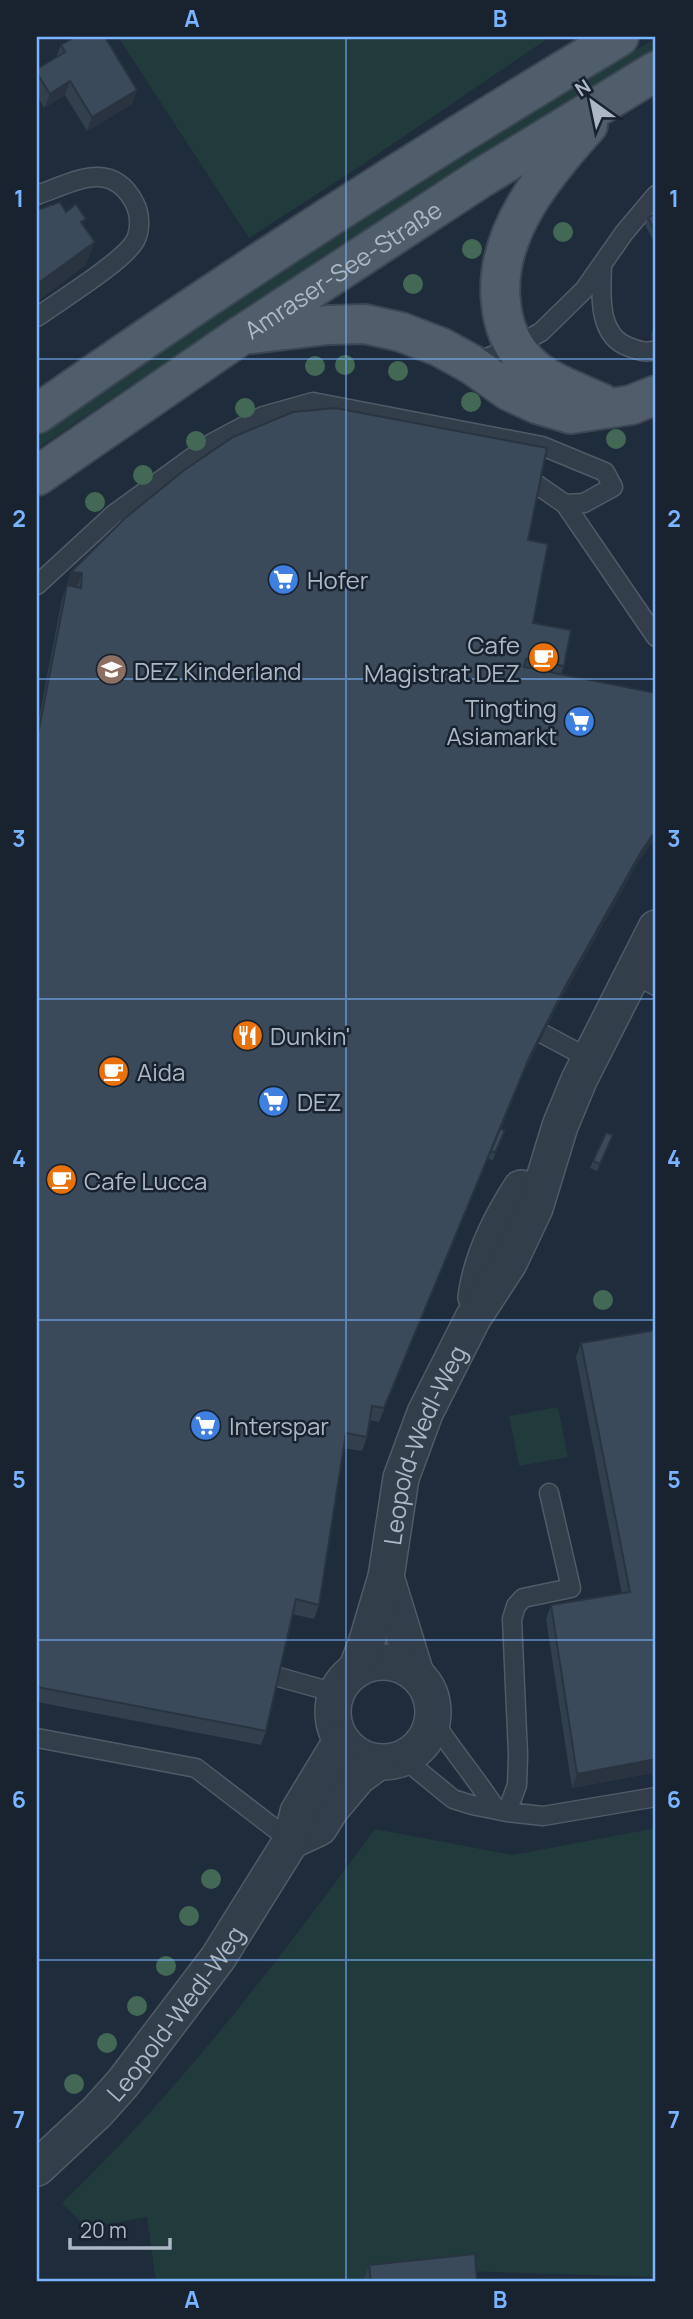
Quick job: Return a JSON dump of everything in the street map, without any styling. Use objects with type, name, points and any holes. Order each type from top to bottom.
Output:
[{"type":"main road","name":"Amraser-See-Straße","points":[[37,414],[151,333],[447,141],[619,37]]},
{"type":"main road","name":"Amraser-See-Straße","points":[[37,476],[240,336],[481,178],[656,71]]},
{"type":"main road","points":[[609,407],[546,377],[528,363],[514,347],[503,318],[499,289],[503,259],[514,229],[530,199],[550,171],[613,97]]},
{"type":"main road","points":[[240,336],[300,326],[365,324],[401,332],[440,347],[471,364],[509,391],[537,404],[571,414],[631,405],[656,396]]},
{"type":"street","name":"Leopold-Wedl-Weg","points":[[346,1681],[386,1577],[401,1478],[407,1459],[425,1413],[473,1318],[479,1272],[488,1250],[513,1200],[560,1126],[590,1059],[645,980],[656,928]]},
{"type":"street","name":"Leopold-Wedl-Weg","points":[[386,1577],[416,1674]]},
{"type":"street","points":[[387,1662],[403,1666],[416,1674],[426,1687],[432,1702],[432,1719],[427,1735],[417,1749],[390,1761],[350,1751],[341,1741],[334,1726],[332,1710],[346,1681],[371,1663],[387,1662]]},
{"type":"street","name":"Leopold-Wedl-Weg","points":[[37,2168],[97,2112],[123,2083],[218,1958],[291,1841],[298,1812],[341,1741]]},
{"type":"street","name":"Leopold-Wedl-Weg","points":[[291,1841],[319,1828],[358,1777],[390,1761]]},
{"type":"lane","points":[[37,195],[86,178],[104,176],[119,182],[130,194],[138,209],[139,227],[136,240],[123,255],[37,317]]},
{"type":"lane","points":[[471,364],[514,347],[541,332],[584,290],[624,233],[656,195]]},
{"type":"lane","points":[[601,267],[604,317],[613,338],[636,350],[656,350]]},
{"type":"lane","points":[[37,585],[114,514],[212,443],[263,416],[313,402],[542,446],[604,472],[613,487],[584,503],[565,505]]},
{"type":"lane","points":[[536,484],[565,505],[656,637]]},
{"type":"lane","points":[[543,1034],[590,1059]]},
{"type":"lane","points":[[501,1811],[517,1785],[512,1619],[516,1605],[523,1598],[571,1588],[549,1493]]},
{"type":"lane","points":[[275,1675],[346,1681]]},
{"type":"lane","points":[[432,1719],[449,1746],[501,1811]]},
{"type":"lane","points":[[37,1738],[196,1768],[291,1841]]},
{"type":"lane","points":[[390,1761],[453,1799],[501,1811],[542,1816],[656,1797]]},
{"type":"green space","points":[[118,37],[550,37],[249,238]]},
{"type":"green space","points":[[656,38],[656,51],[568,102],[343,243],[37,449],[37,438],[206,322],[474,147]]},
{"type":"green space","points":[[558,1407],[568,1457],[519,1466],[509,1416]]},
{"type":"green space","points":[[656,1828],[656,2277],[463,2271],[376,2282],[156,2282],[147,2217],[87,2228],[62,2203],[148,2115],[227,2023],[375,1829],[513,1855]]},
{"type":"building","points":[[75,37],[105,37],[137,90],[92,117],[70,81],[50,94],[37,73],[37,69],[65,52],[61,45]]},
{"type":"building","points":[[60,202],[66,212],[76,204],[86,219],[81,222],[95,242],[37,284],[37,210]]},
{"type":"building","points":[[656,213],[656,233],[648,218]]},
{"type":"building","name":"DEZ","points":[[335,408],[547,448],[528,540],[548,544],[533,623],[571,630],[564,666],[526,659],[524,667],[656,693],[656,830],[566,985],[529,1058],[384,1408],[372,1406],[367,1437],[346,1433],[319,1605],[296,1599],[266,1731],[37,1687],[37,739],[67,585],[81,588],[82,573],[71,572],[124,519],[183,471],[233,437],[293,412]]},
{"type":"building","points":[[500,1129],[505,1130],[495,1153],[491,1151]]},
{"type":"building","points":[[606,1133],[613,1135],[600,1164],[593,1161]]},
{"type":"building","points":[[656,1330],[656,1759],[577,1774],[551,1605],[630,1592],[581,1343]]},
{"type":"building","points":[[475,2254],[477,2282],[371,2282],[369,2265]]},
{"type":"place","name":"Hofer","points":[[284,579]]},
{"type":"place","name":"Cafe Magistrat DEZ","points":[[543,658]]},
{"type":"place","name":"DEZ Kinderland","points":[[111,670]]},
{"type":"place","name":"Tingting Asiamarkt","points":[[580,721]]},
{"type":"place","name":"Dunkin'","points":[[247,1035]]},
{"type":"place","name":"Aida","points":[[114,1071]]},
{"type":"place","name":"DEZ","points":[[274,1101]]},
{"type":"place","name":"Cafe Lucca","points":[[61,1180]]},
{"type":"place","name":"Interspar","points":[[206,1425]]}]
